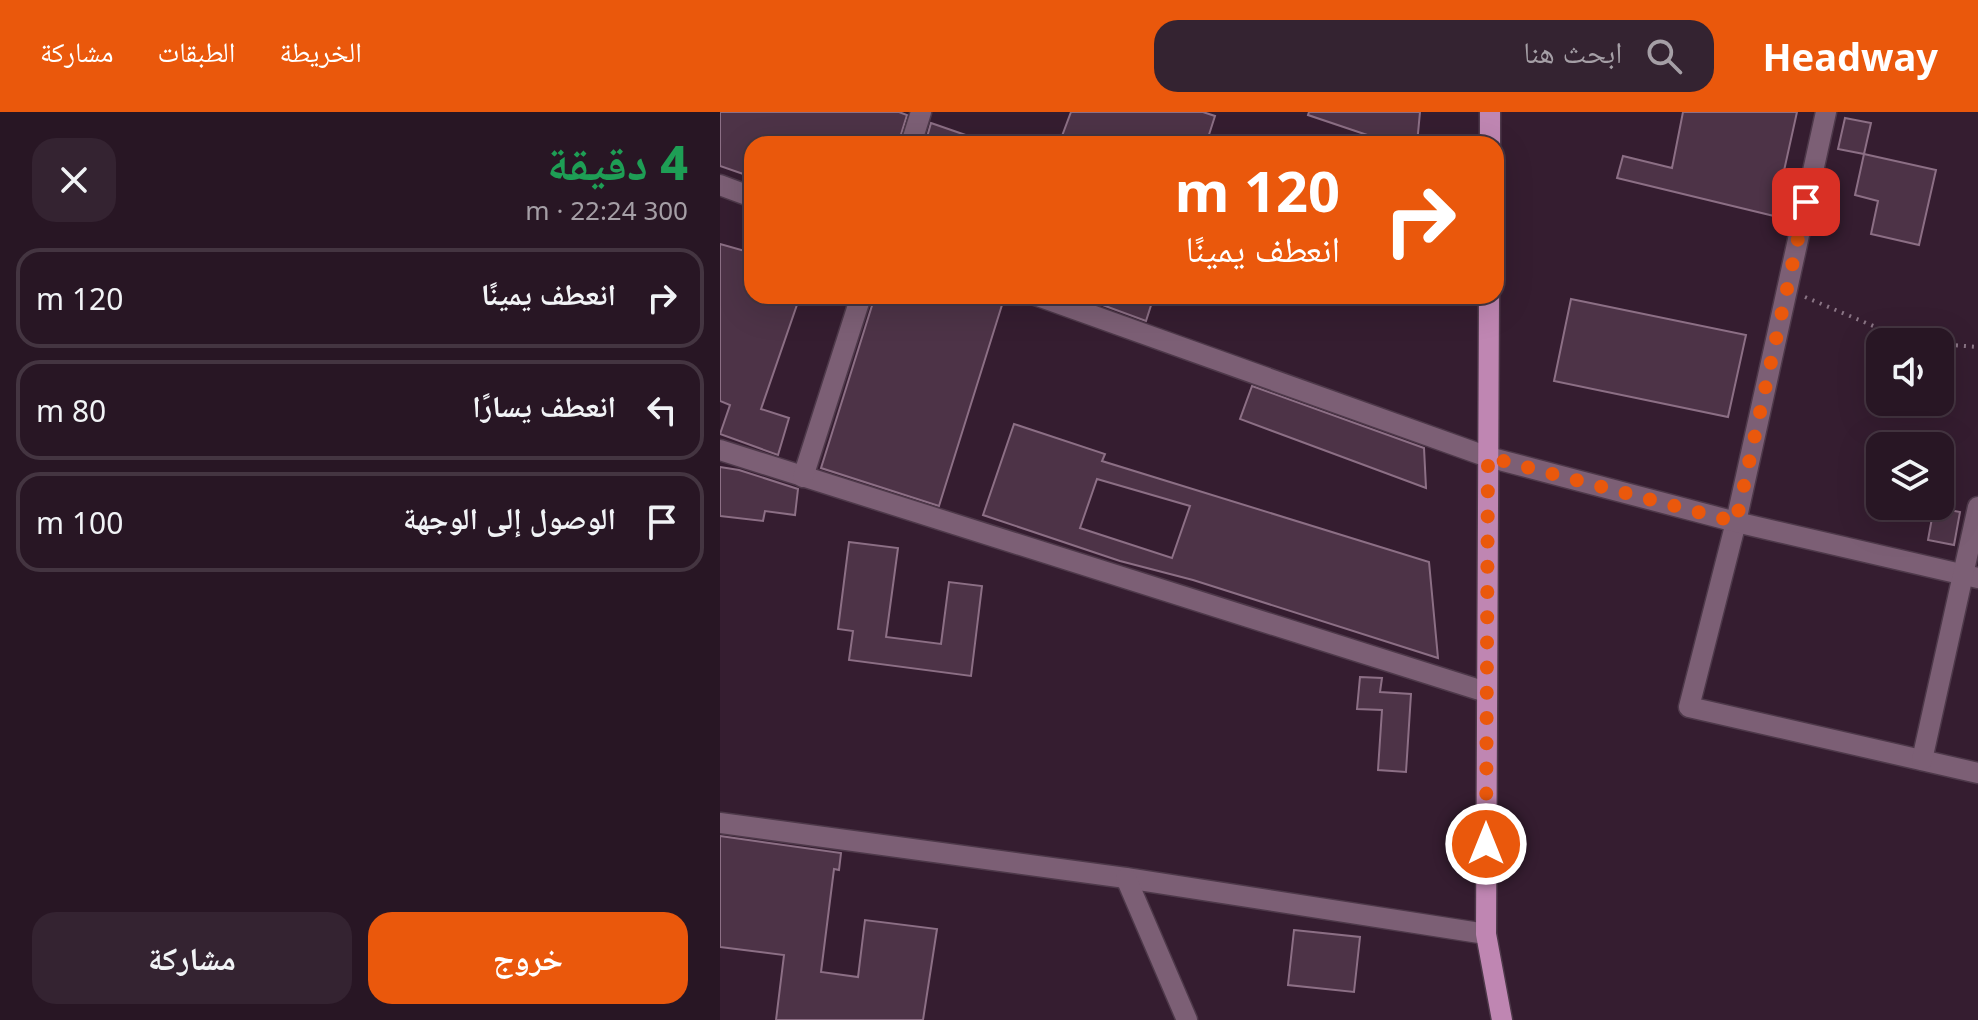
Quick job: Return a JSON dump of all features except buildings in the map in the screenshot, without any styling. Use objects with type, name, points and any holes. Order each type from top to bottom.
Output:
[{"type":"main road","points":[[1490,112],[1490,136]]},
{"type":"main road","points":[[1489,304],[1486,934],[1502,1020]]},
{"type":"street","points":[[914,136],[921,112]]},
{"type":"street","points":[[1826,112],[1736,522],[1689,707],[1978,773]]},
{"type":"street","points":[[720,185],[744,194]]},
{"type":"street","points":[[803,477],[858,304]]},
{"type":"street","points":[[1060,304],[1488,457],[1736,522],[1970,576]]},
{"type":"street","points":[[720,450],[1486,692]]},
{"type":"street","points":[[1922,760],[1970,576],[1978,507]]},
{"type":"street","points":[[720,823],[1126,878],[1486,934]]},
{"type":"street","points":[[1126,878],[1187,1020]]},
{"type":"path","points":[[1787,291],[1880,328]]},
{"type":"path","points":[[1954,345],[1978,347]]},
{"type":"route","points":[[1486,844],[1488,457],[1736,522],[1806,202]]}]
